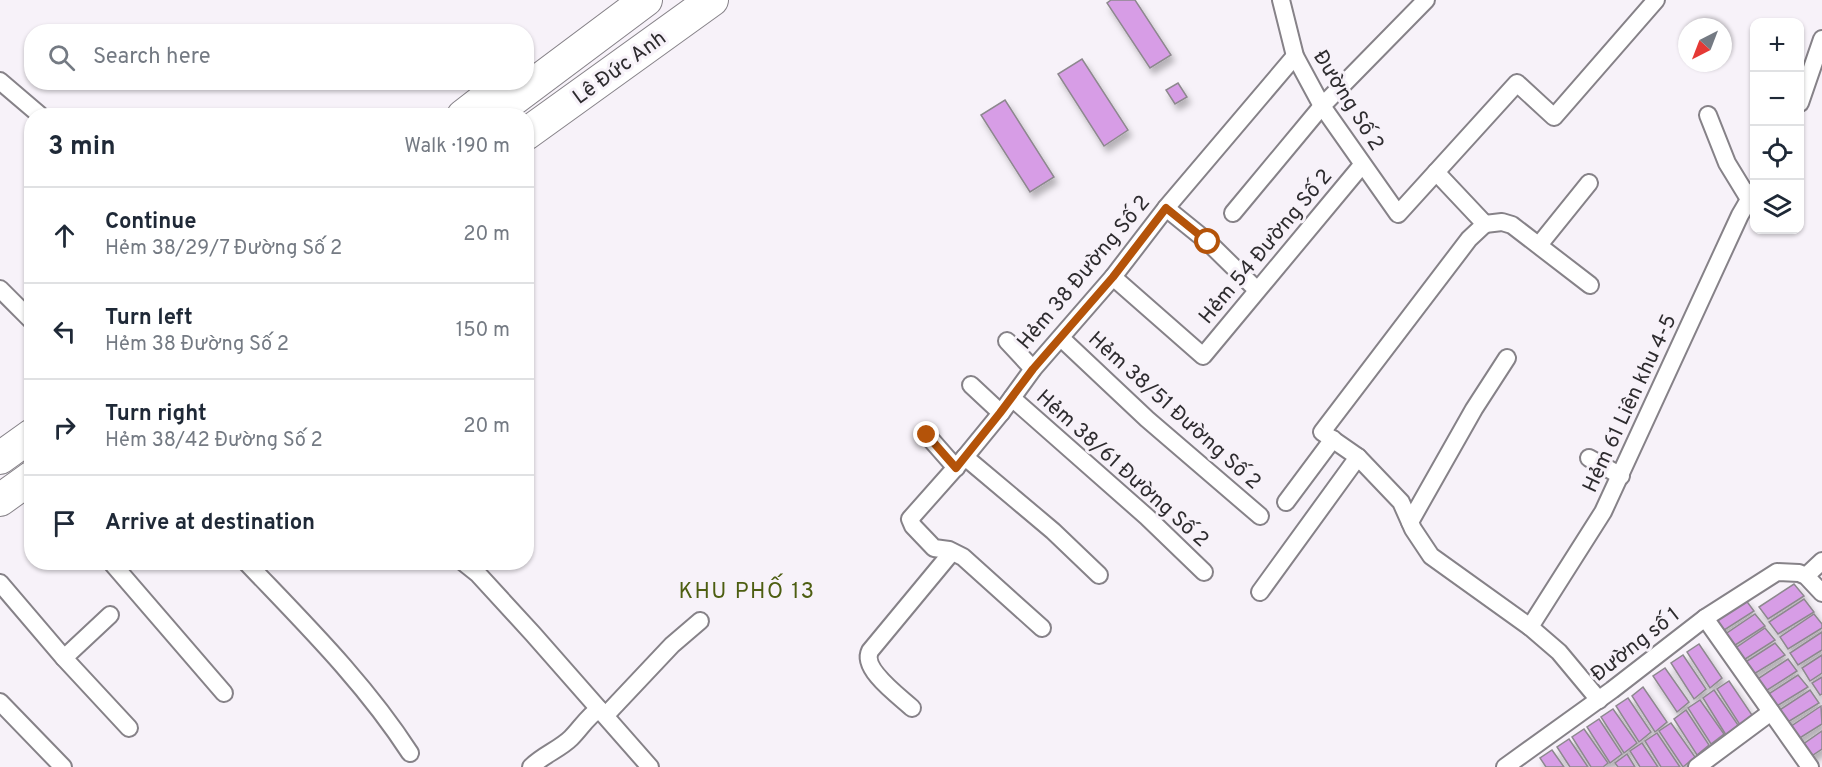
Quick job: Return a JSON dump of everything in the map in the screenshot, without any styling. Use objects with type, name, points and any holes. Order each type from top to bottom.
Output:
[{"type":"highway","points":[[534,61],[619,0]]},
{"type":"highway","name":"Lê Đức Anh","points":[[534,84],[646,0]]},
{"type":"highway","name":"Lê Đức Anh","points":[[534,109],[682,0]]},
{"type":"highway","name":"Lê Đức Anh","points":[[534,128],[712,0]]},
{"type":"highway","points":[[473,108],[496,90]]},
{"type":"highway","name":"Lê Đức Anh","points":[[502,108],[526,90]]},
{"type":"highway","points":[[0,458],[24,441]]},
{"type":"highway","points":[[0,476],[24,459]]},
{"type":"highway","points":[[0,500],[24,483]]},
{"type":"highway","points":[[0,522],[24,505]]},
{"type":"street","name":"Đường Số 2","points":[[1281,0],[1295,56],[1322,106],[1398,214],[1436,172]]},
{"type":"street","points":[[1233,213],[1322,106],[1426,0]]},
{"type":"street","points":[[1485,224],[1436,172],[1517,83],[1554,117],[1656,0]]},
{"type":"street","points":[[1804,91],[1822,39]]},
{"type":"street","name":"Hẻm 38 Đường Số 2","points":[[952,552],[934,548],[913,526],[910,519],[961,463],[1033,369],[1113,277],[1166,208],[1295,56]]},
{"type":"street","points":[[0,81],[32,108]]},
{"type":"street","points":[[1708,115],[1727,163],[1750,192]]},
{"type":"street","name":"Hẻm 54 Đường Số 2","points":[[1113,277],[1203,356],[1362,165]]},
{"type":"street","points":[[1539,245],[1589,183]]},
{"type":"street","name":"Hẻm 61 Liên khu 4-5","points":[[1530,627],[1603,512],[1740,215],[1750,198]]},
{"type":"street","points":[[1166,208],[1208,242],[1257,290]]},
{"type":"street","points":[[1590,285],[1512,225],[1502,222],[1485,224],[1469,238],[1322,432],[1358,457],[1401,502],[1410,522],[1431,556],[1530,627],[1559,652],[1599,700]]},
{"type":"street","points":[[0,289],[24,313]]},
{"type":"street","name":"Hẻm 38/51 Đường Số 2","points":[[1061,338],[1147,419],[1260,516]]},
{"type":"street","points":[[1007,341],[1033,369]]},
{"type":"street","points":[[1410,522],[1474,409],[1507,358]]},
{"type":"street","points":[[971,385],[1000,413]]},
{"type":"street","name":"Hẻm 38/61 Đường Số 2","points":[[1012,398],[1147,517],[1204,572]]},
{"type":"street","points":[[927,435],[1053,531],[1099,575]]},
{"type":"street","points":[[1286,502],[1333,439]]},
{"type":"street","points":[[1260,592],[1358,457]]},
{"type":"street","points":[[1589,458],[1621,476]]},
{"type":"street","points":[[912,708],[880,678],[867,657],[952,552],[963,557],[1042,628]]},
{"type":"street","points":[[1822,561],[1803,574],[1822,593]]},
{"type":"street","points":[[118,570],[224,693]]},
{"type":"street","points":[[253,570],[344,667],[394,727],[410,753]]},
{"type":"street","points":[[472,570],[486,583],[650,767]]},
{"type":"street","name":"Đường số 1","points":[[1505,767],[1599,700],[1705,618],[1777,572],[1803,574]]},
{"type":"street","points":[[0,583],[64,658],[129,728]]},
{"type":"street","points":[[64,658],[110,615]]},
{"type":"street","points":[[1705,618],[1810,767]]},
{"type":"street","points":[[531,767],[539,759],[571,739],[591,714],[602,712],[700,621]]},
{"type":"street","points":[[0,702],[63,767]]},
{"type":"street","points":[[1697,767],[1771,712]]},
{"type":"building","points":[[1111,0],[1135,0],[1171,55],[1150,68],[1107,3]]},
{"type":"building","points":[[1082,59],[1128,130],[1104,146],[1058,74]]},
{"type":"building","points":[[1178,83],[1187,97],[1175,104],[1166,90]]},
{"type":"building","points":[[1005,100],[1054,177],[1030,192],[981,115]]},
{"type":"building","points":[[1794,584],[1804,596],[1768,619],[1759,607]]},
{"type":"building","points":[[1745,599],[1754,611],[1718,634],[1710,622]]},
{"type":"building","points":[[1804,599],[1814,612],[1778,634],[1769,622]]},
{"type":"building","points":[[1755,614],[1765,626],[1729,649],[1721,637]]},
{"type":"building","points":[[1814,614],[1822,624],[1822,628],[1788,649],[1780,637]]},
{"type":"building","points":[[1765,628],[1775,640],[1739,663],[1731,651]]},
{"type":"building","points":[[1822,632],[1822,650],[1798,665],[1790,653]]},
{"type":"building","points":[[1775,643],[1785,655],[1749,677],[1741,665]]},
{"type":"building","points":[[1699,644],[1722,678],[1710,688],[1687,652]]},
{"type":"building","points":[[1683,655],[1706,689],[1694,699],[1671,663]]},
{"type":"building","points":[[1822,655],[1822,673],[1810,681],[1802,668]]},
{"type":"building","points":[[1788,659],[1797,671],[1761,694],[1753,682]]},
{"type":"building","points":[[1665,668],[1689,702],[1677,712],[1653,676]]},
{"type":"building","points":[[1798,675],[1808,687],[1772,709],[1764,697]]},
{"type":"building","points":[[1822,677],[1822,694],[1820,695],[1812,683]]},
{"type":"building","points":[[1729,681],[1752,715],[1740,725],[1717,689]]},
{"type":"building","points":[[1643,687],[1667,722],[1655,732],[1632,696]]},
{"type":"building","points":[[1714,690],[1738,725],[1726,735],[1703,698]]},
{"type":"building","points":[[1810,690],[1819,703],[1783,725],[1775,713]]},
{"type":"building","points":[[1628,698],[1651,732],[1639,742],[1616,706]]},
{"type":"building","points":[[1700,700],[1724,734],[1711,744],[1688,708]]},
{"type":"building","points":[[1821,706],[1822,724],[1795,741],[1787,729]]},
{"type":"building","points":[[1613,709],[1637,743],[1624,753],[1601,717]]},
{"type":"building","points":[[1686,710],[1709,745],[1697,755],[1674,719]]},
{"type":"building","points":[[1599,719],[1622,754],[1610,763],[1587,727]]},
{"type":"building","points":[[1671,723],[1695,757],[1683,767],[1659,731]]},
{"type":"building","points":[[1584,729],[1608,763],[1603,767],[1591,767],[1572,737]]},
{"type":"building","points":[[1822,731],[1822,749],[1807,759],[1799,747]]},
{"type":"building","points":[[1657,733],[1680,767],[1661,767],[1645,741]]},
{"type":"building","points":[[1569,739],[1588,767],[1570,767],[1557,747]]},
{"type":"building","points":[[1642,743],[1658,767],[1640,767],[1630,751]]},
{"type":"building","points":[[1552,750],[1564,767],[1546,767],[1540,758]]},
{"type":"building","points":[[1627,754],[1635,767],[1618,767],[1615,763]]},
{"type":"district","name":"KHU PHỐ 13","points":[[747,590]]},
{"type":"route","points":[[927,435],[956,468],[1033,369],[1113,277],[1166,208],[1208,242]]}]
